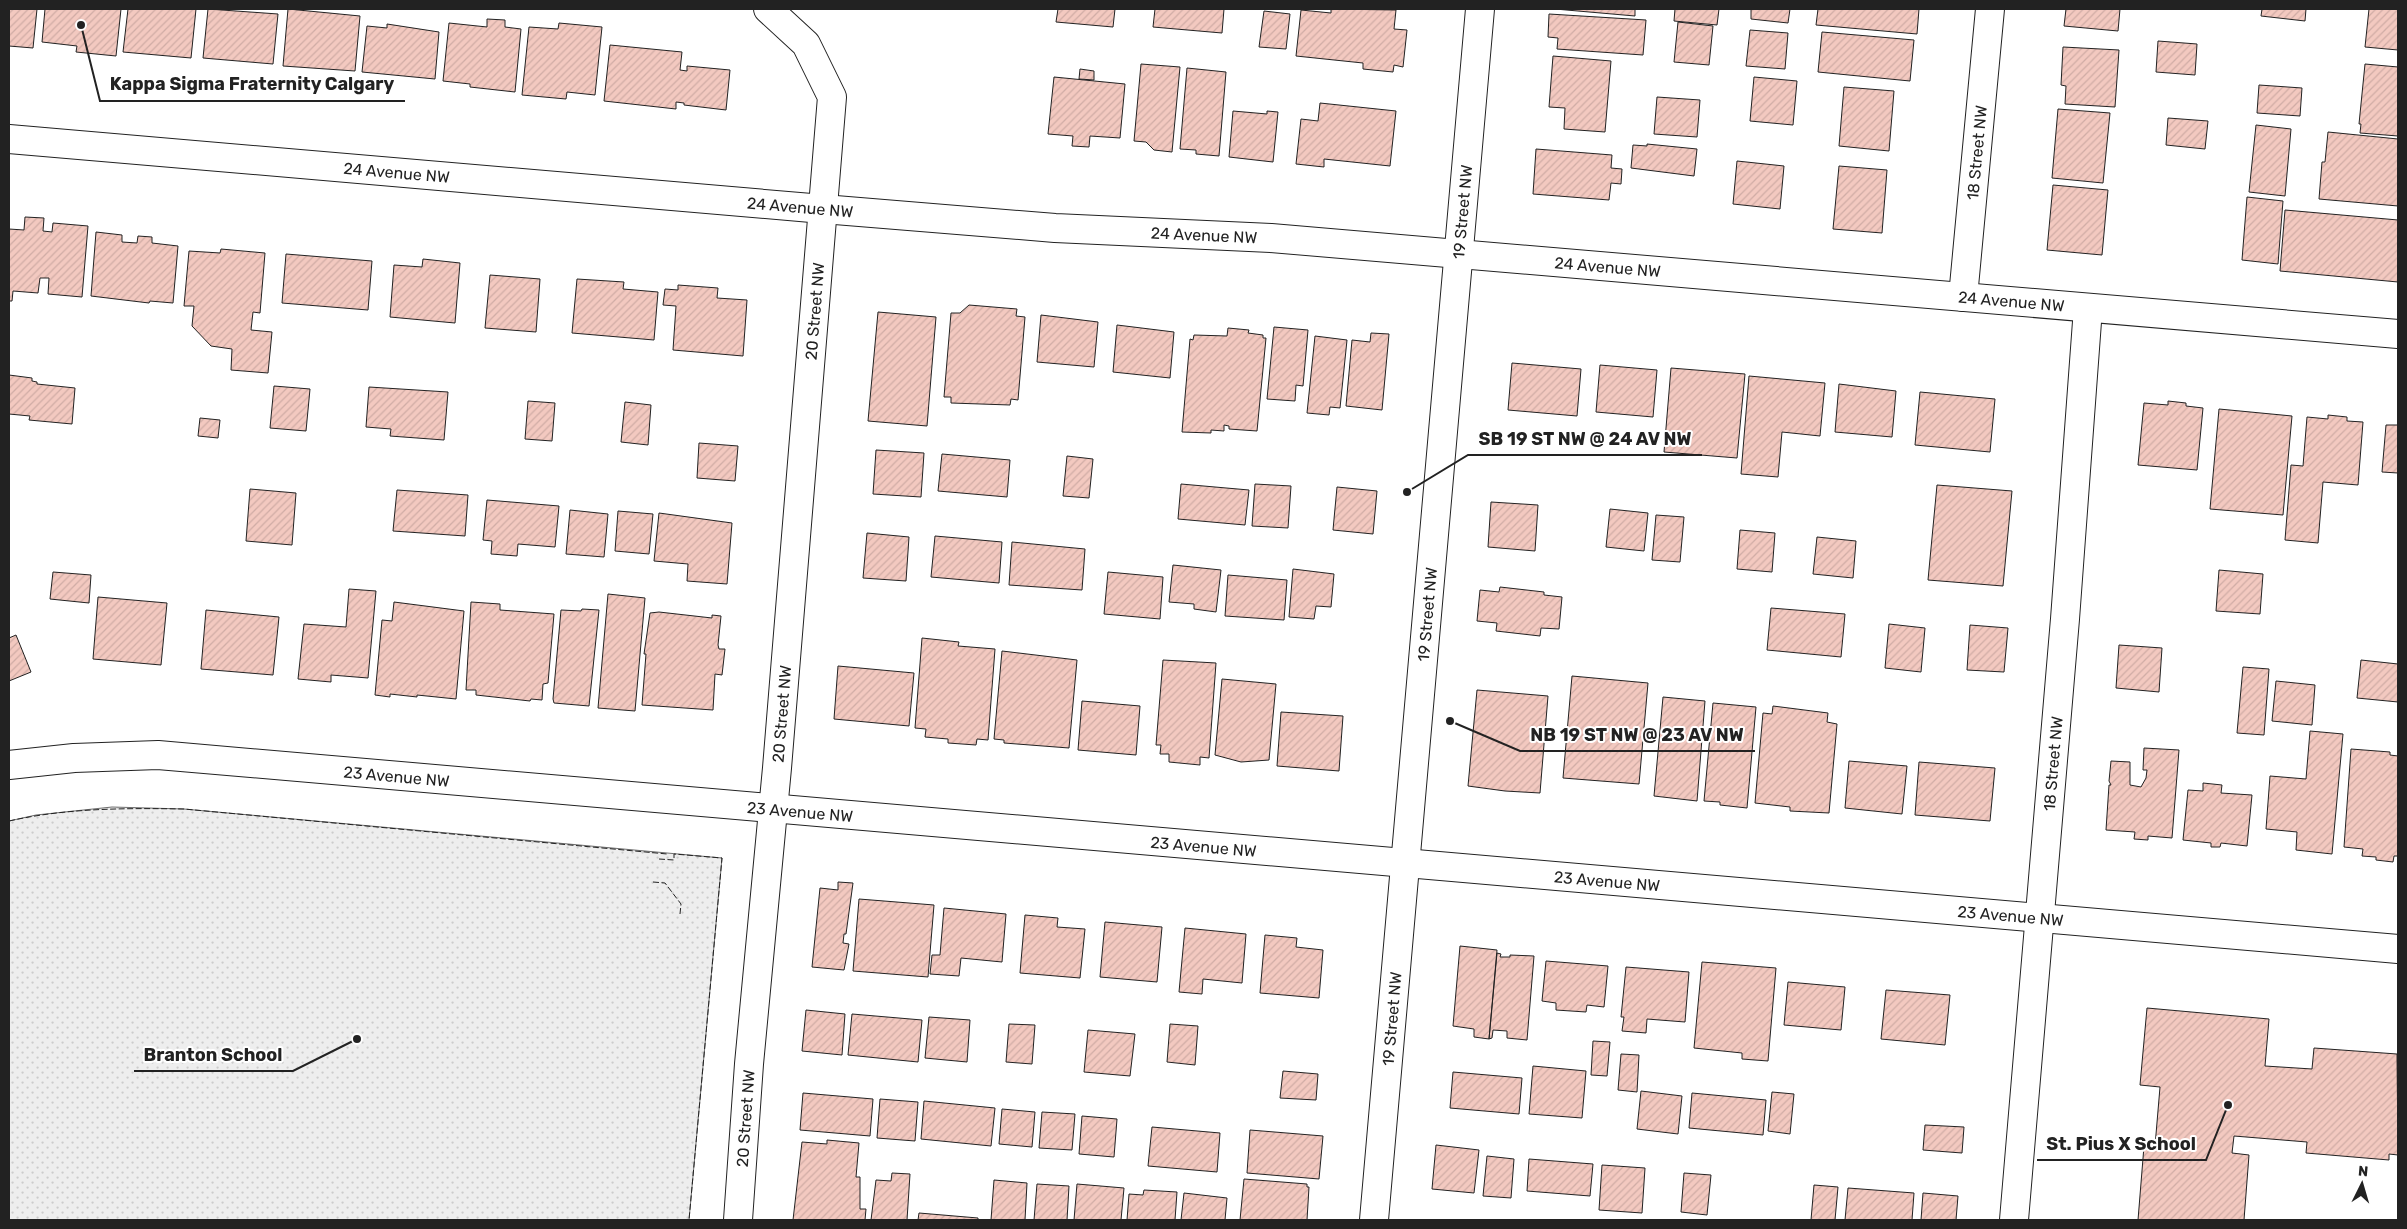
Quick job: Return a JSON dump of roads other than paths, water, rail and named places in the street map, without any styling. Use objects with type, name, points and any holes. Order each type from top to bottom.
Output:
[{"type":"street","name":"20 Street NW","points":[[738,1220],[749,1064],[773,810],[832,97],[806,44],[768,9]]},
{"type":"street","name":"19 Street NW","points":[[1374,1220],[1480,9]]},
{"type":"street","name":"18 Street NW","points":[[1963,297],[1990,9]]},
{"type":"street","name":"24 Avenue NW","points":[[9,139],[1055,228],[1271,238],[2398,334]]},
{"type":"street","name":"18 Street NW","points":[[2014,1220],[2088,308]]},
{"type":"street","name":"23 Avenue NW","points":[[9,766],[74,758],[158,755],[773,810],[2398,949]]},
{"type":"place","name":"Kappa Sigma Fraternity Calgary","points":[[81,25]]},
{"type":"place","name":"SB 19 ST NW @ 24 AV NW","points":[[1407,492]]},
{"type":"place","name":"NB 19 ST NW @ 23 AV NW","points":[[1450,721]]},
{"type":"place","name":"Branton School","points":[[357,1039]]},
{"type":"place","name":"St. Pius X School","points":[[2228,1105]]}]
